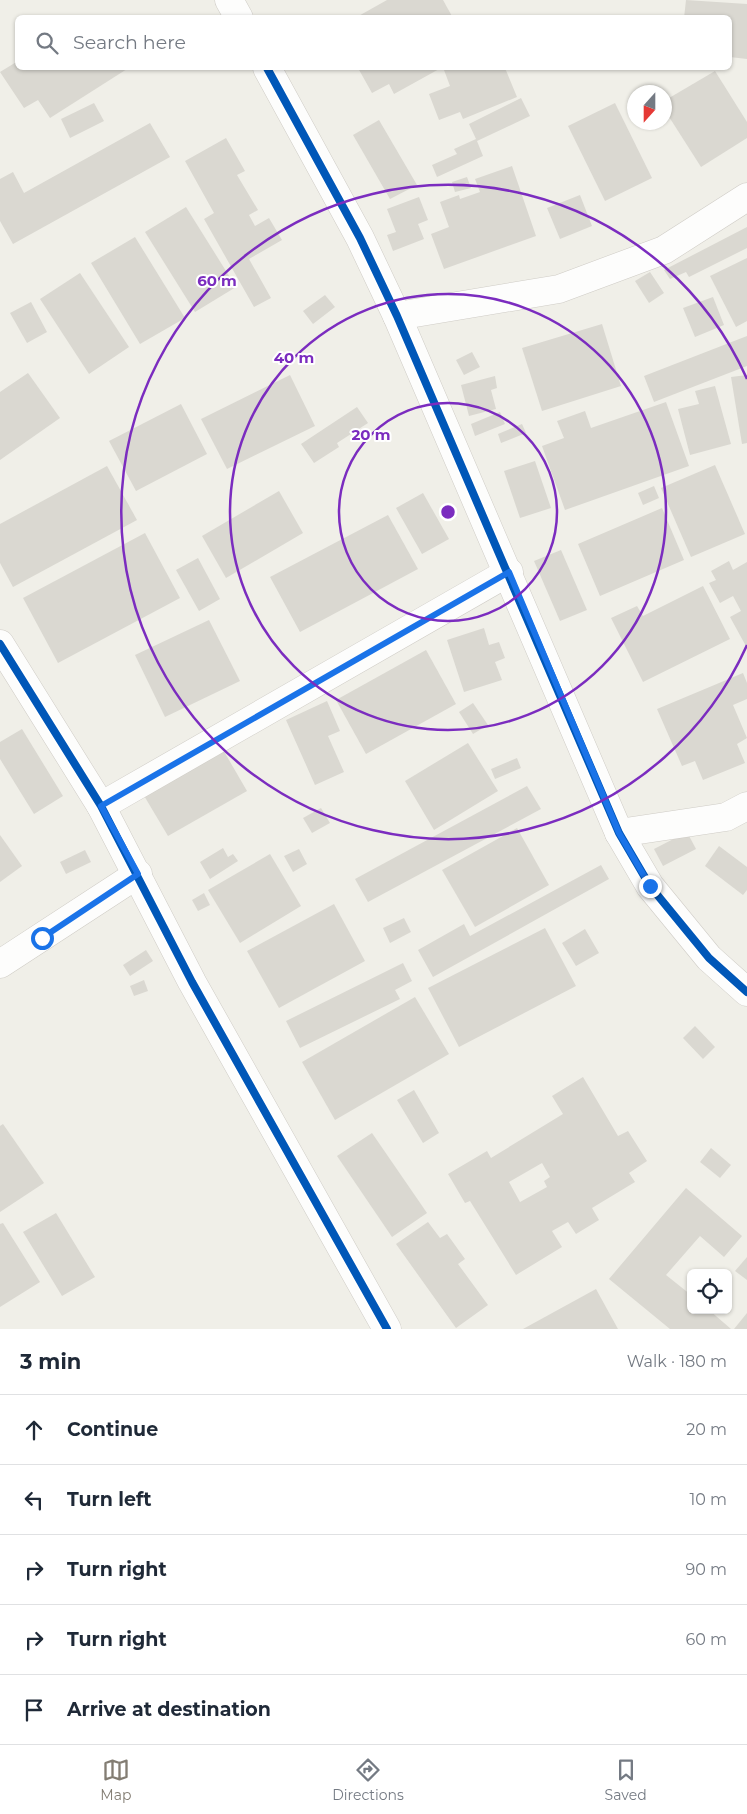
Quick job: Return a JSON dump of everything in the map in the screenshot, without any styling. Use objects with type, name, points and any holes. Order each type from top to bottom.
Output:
[{"type":"street","points":[[229,0],[237,15]]},
{"type":"street","points":[[268,70],[360,238],[397,316],[509,572],[619,833],[650,886],[709,958],[747,992]]},
{"type":"street","points":[[397,316],[559,289],[664,250],[747,197]]},
{"type":"street","points":[[101,806],[509,572]]},
{"type":"street","points":[[0,644],[101,806],[138,874],[192,982],[387,1329]]},
{"type":"street","points":[[619,833],[726,817],[747,806]]},
{"type":"street","points":[[0,964],[138,874]]},
{"type":"building","points":[[387,0],[443,0],[451,15],[360,15]]},
{"type":"building","points":[[686,0],[747,4],[747,59],[732,57],[732,15],[684,15]]},
{"type":"building","points":[[15,63],[15,70],[125,70],[50,118],[38,100],[24,108],[0,72]]},
{"type":"building","points":[[359,70],[437,70],[394,94],[389,84],[372,93]]},
{"type":"building","points":[[444,70],[506,70],[517,97],[463,119],[460,112],[439,120],[429,94],[450,86]]},
{"type":"building","points":[[715,71],[747,122],[747,138],[701,167],[672,122],[672,96]]},
{"type":"building","points":[[521,98],[530,116],[477,141],[483,156],[437,177],[432,165],[457,154],[454,149],[476,139],[469,124]]},
{"type":"building","points":[[94,103],[104,121],[70,138],[61,119]]},
{"type":"building","points":[[615,103],[652,178],[605,201],[568,126]]},
{"type":"building","points":[[379,120],[417,185],[390,199],[353,135]]},
{"type":"building","points":[[150,123],[170,157],[13,244],[0,221],[0,179],[13,172],[24,193]]},
{"type":"building","points":[[226,138],[245,171],[237,175],[258,210],[249,215],[255,226],[269,218],[282,240],[249,259],[271,298],[254,307],[204,219],[214,213],[185,161]]},
{"type":"building","points":[[512,166],[536,236],[444,269],[431,234],[449,227],[440,202],[459,195],[460,199],[480,192],[475,179]]},
{"type":"building","points":[[467,177],[471,188],[455,192],[452,182]]},
{"type":"building","points":[[580,195],[592,226],[560,239],[547,208]]},
{"type":"building","points":[[419,197],[428,220],[418,224],[424,239],[393,251],[387,235],[396,232],[387,209]]},
{"type":"building","points":[[186,207],[236,287],[195,312],[145,232]]},
{"type":"building","points":[[747,227],[747,248],[689,277],[686,272],[670,279],[664,270]]},
{"type":"building","points":[[135,237],[185,318],[140,344],[91,263]]},
{"type":"building","points":[[747,258],[747,321],[736,327],[710,276]]},
{"type":"building","points":[[650,272],[664,293],[649,303],[635,281]]},
{"type":"building","points":[[80,273],[129,347],[89,374],[40,299]]},
{"type":"building","points":[[325,295],[335,307],[313,324],[303,311]]},
{"type":"building","points":[[713,297],[724,325],[695,337],[683,308]]},
{"type":"building","points":[[31,302],[47,332],[27,343],[10,313]]},
{"type":"building","points":[[602,324],[621,386],[542,411],[522,348]]},
{"type":"building","points":[[747,336],[747,366],[654,402],[644,376]]},
{"type":"building","points":[[472,352],[480,367],[464,375],[456,360]]},
{"type":"building","points":[[28,373],[60,418],[0,460],[0,392]]},
{"type":"building","points":[[290,375],[315,426],[227,469],[201,419]]},
{"type":"building","points":[[747,375],[747,443],[742,444],[731,377]]},
{"type":"building","points":[[495,376],[497,388],[491,390],[496,409],[469,416],[461,385]]},
{"type":"building","points":[[715,386],[731,444],[690,455],[678,409],[699,404],[695,391]]},
{"type":"building","points":[[666,402],[689,466],[565,510],[542,446],[564,438],[557,421],[585,411],[591,428]]},
{"type":"building","points":[[181,404],[207,454],[136,491],[109,441]]},
{"type":"building","points":[[357,407],[368,423],[337,443],[339,447],[314,463],[301,444]]},
{"type":"building","points":[[500,412],[505,424],[475,436],[471,424]]},
{"type":"building","points":[[522,424],[526,433],[501,443],[498,434]]},
{"type":"building","points":[[535,461],[551,508],[520,518],[504,471]]},
{"type":"building","points":[[715,465],[745,534],[691,557],[661,488]]},
{"type":"building","points":[[107,466],[137,520],[13,587],[0,563],[0,524]]},
{"type":"building","points":[[654,486],[659,498],[643,505],[638,493]]},
{"type":"building","points":[[279,491],[303,533],[226,578],[202,536]]},
{"type":"building","points":[[423,493],[449,539],[422,554],[396,508]]},
{"type":"building","points":[[662,508],[684,560],[600,596],[578,544]]},
{"type":"building","points":[[388,515],[418,569],[300,632],[270,577]]},
{"type":"building","points":[[145,533],[180,598],[58,663],[23,598]]},
{"type":"building","points":[[561,550],[587,610],[560,621],[534,561]]},
{"type":"building","points":[[198,558],[220,599],[199,611],[176,570]]},
{"type":"building","points":[[729,561],[733,570],[747,562],[747,648],[730,617],[741,611],[733,596],[720,603],[709,583],[716,580],[711,571]]},
{"type":"building","points":[[703,586],[730,639],[643,682],[611,618],[637,606],[643,616]]},
{"type":"building","points":[[209,620],[240,681],[165,717],[135,655]]},
{"type":"building","points":[[484,628],[489,645],[499,642],[505,658],[495,662],[502,680],[464,692],[447,640]]},
{"type":"building","points":[[426,650],[456,704],[366,754],[336,700]]},
{"type":"building","points":[[743,673],[747,683],[747,699],[733,705],[747,738],[737,744],[745,763],[703,780],[695,761],[682,766],[657,709]]},
{"type":"building","points":[[327,701],[340,731],[328,736],[344,772],[315,785],[286,720]]},
{"type":"building","points":[[473,703],[488,725],[473,734],[459,712]]},
{"type":"building","points":[[22,729],[63,796],[34,814],[0,759],[0,742]]},
{"type":"building","points":[[468,743],[498,791],[434,830],[405,781]]},
{"type":"building","points":[[222,748],[247,791],[168,836],[143,794]]},
{"type":"building","points":[[517,758],[521,768],[495,779],[491,769]]},
{"type":"building","points":[[527,786],[541,809],[368,902],[355,879]]},
{"type":"building","points":[[321,808],[330,823],[312,833],[303,818]]},
{"type":"building","points":[[517,828],[549,885],[475,927],[442,870]]},
{"type":"building","points":[[687,832],[696,849],[663,866],[654,849]]},
{"type":"building","points":[[0,835],[22,866],[0,882]]},
{"type":"building","points":[[719,846],[747,867],[747,890],[743,895],[705,866]]},
{"type":"building","points":[[223,848],[228,857],[233,854],[238,861],[210,879],[200,862]]},
{"type":"building","points":[[299,849],[307,864],[293,872],[284,856]]},
{"type":"building","points":[[85,850],[91,862],[66,874],[60,862]]},
{"type":"building","points":[[270,854],[301,906],[240,943],[208,890]]},
{"type":"building","points":[[601,865],[609,879],[433,977],[418,950],[464,924],[470,936]]},
{"type":"building","points":[[204,893],[210,905],[198,911],[192,900]]},
{"type":"building","points":[[334,904],[365,961],[279,1008],[247,951]]},
{"type":"building","points":[[404,918],[411,932],[390,943],[383,928]]},
{"type":"building","points":[[545,928],[576,986],[459,1047],[428,988]]},
{"type":"building","points":[[585,929],[599,953],[576,966],[562,943]]},
{"type":"building","points":[[146,950],[153,961],[130,976],[123,965]]},
{"type":"building","points":[[403,963],[412,981],[395,990],[400,999],[300,1048],[286,1021]]},
{"type":"building","points":[[144,980],[148,991],[134,996],[130,986]]},
{"type":"building","points":[[415,997],[449,1054],[335,1120],[302,1062]]},
{"type":"building","points":[[695,1026],[715,1047],[703,1059],[683,1038]]},
{"type":"building","points":[[583,1077],[618,1136],[628,1131],[647,1161],[629,1173],[635,1182],[592,1208],[599,1220],[576,1234],[568,1222],[552,1231],[562,1247],[516,1275],[470,1201],[465,1203],[448,1174],[487,1151],[491,1158],[563,1114],[552,1096]],"holes":[[[542,1163],[550,1177],[544,1181],[547,1187],[520,1202],[509,1182]]]},
{"type":"building","points":[[414,1090],[439,1133],[423,1143],[397,1100]]},
{"type":"building","points":[[3,1124],[44,1183],[0,1212],[0,1126]]},
{"type":"building","points":[[372,1133],[427,1213],[392,1237],[337,1156]]},
{"type":"building","points":[[711,1148],[731,1165],[720,1178],[700,1162]]},
{"type":"building","points":[[686,1188],[742,1236],[724,1257],[700,1236],[666,1275],[687,1292],[687,1314],[714,1314],[731,1329],[670,1329],[609,1279]]},
{"type":"building","points":[[56,1213],[95,1277],[62,1296],[23,1232]]},
{"type":"building","points":[[428,1222],[440,1238],[447,1234],[465,1259],[458,1264],[488,1305],[456,1328],[396,1244]]},
{"type":"building","points":[[3,1223],[40,1282],[0,1307],[0,1224]]},
{"type":"building","points":[[747,1257],[747,1280],[735,1271]]},
{"type":"building","points":[[596,1289],[618,1329],[523,1329]]},
{"type":"building","points":[[747,1313],[747,1329],[734,1329]]},
{"type":"cycle path","points":[[268,70],[360,238],[397,316],[619,833],[650,886],[709,958],[747,992]]},
{"type":"cycle path","points":[[0,644],[101,806],[192,982],[387,1329]]},
{"type":"route","points":[[42,938],[138,874],[101,806],[509,572],[619,833],[650,886]]}]
